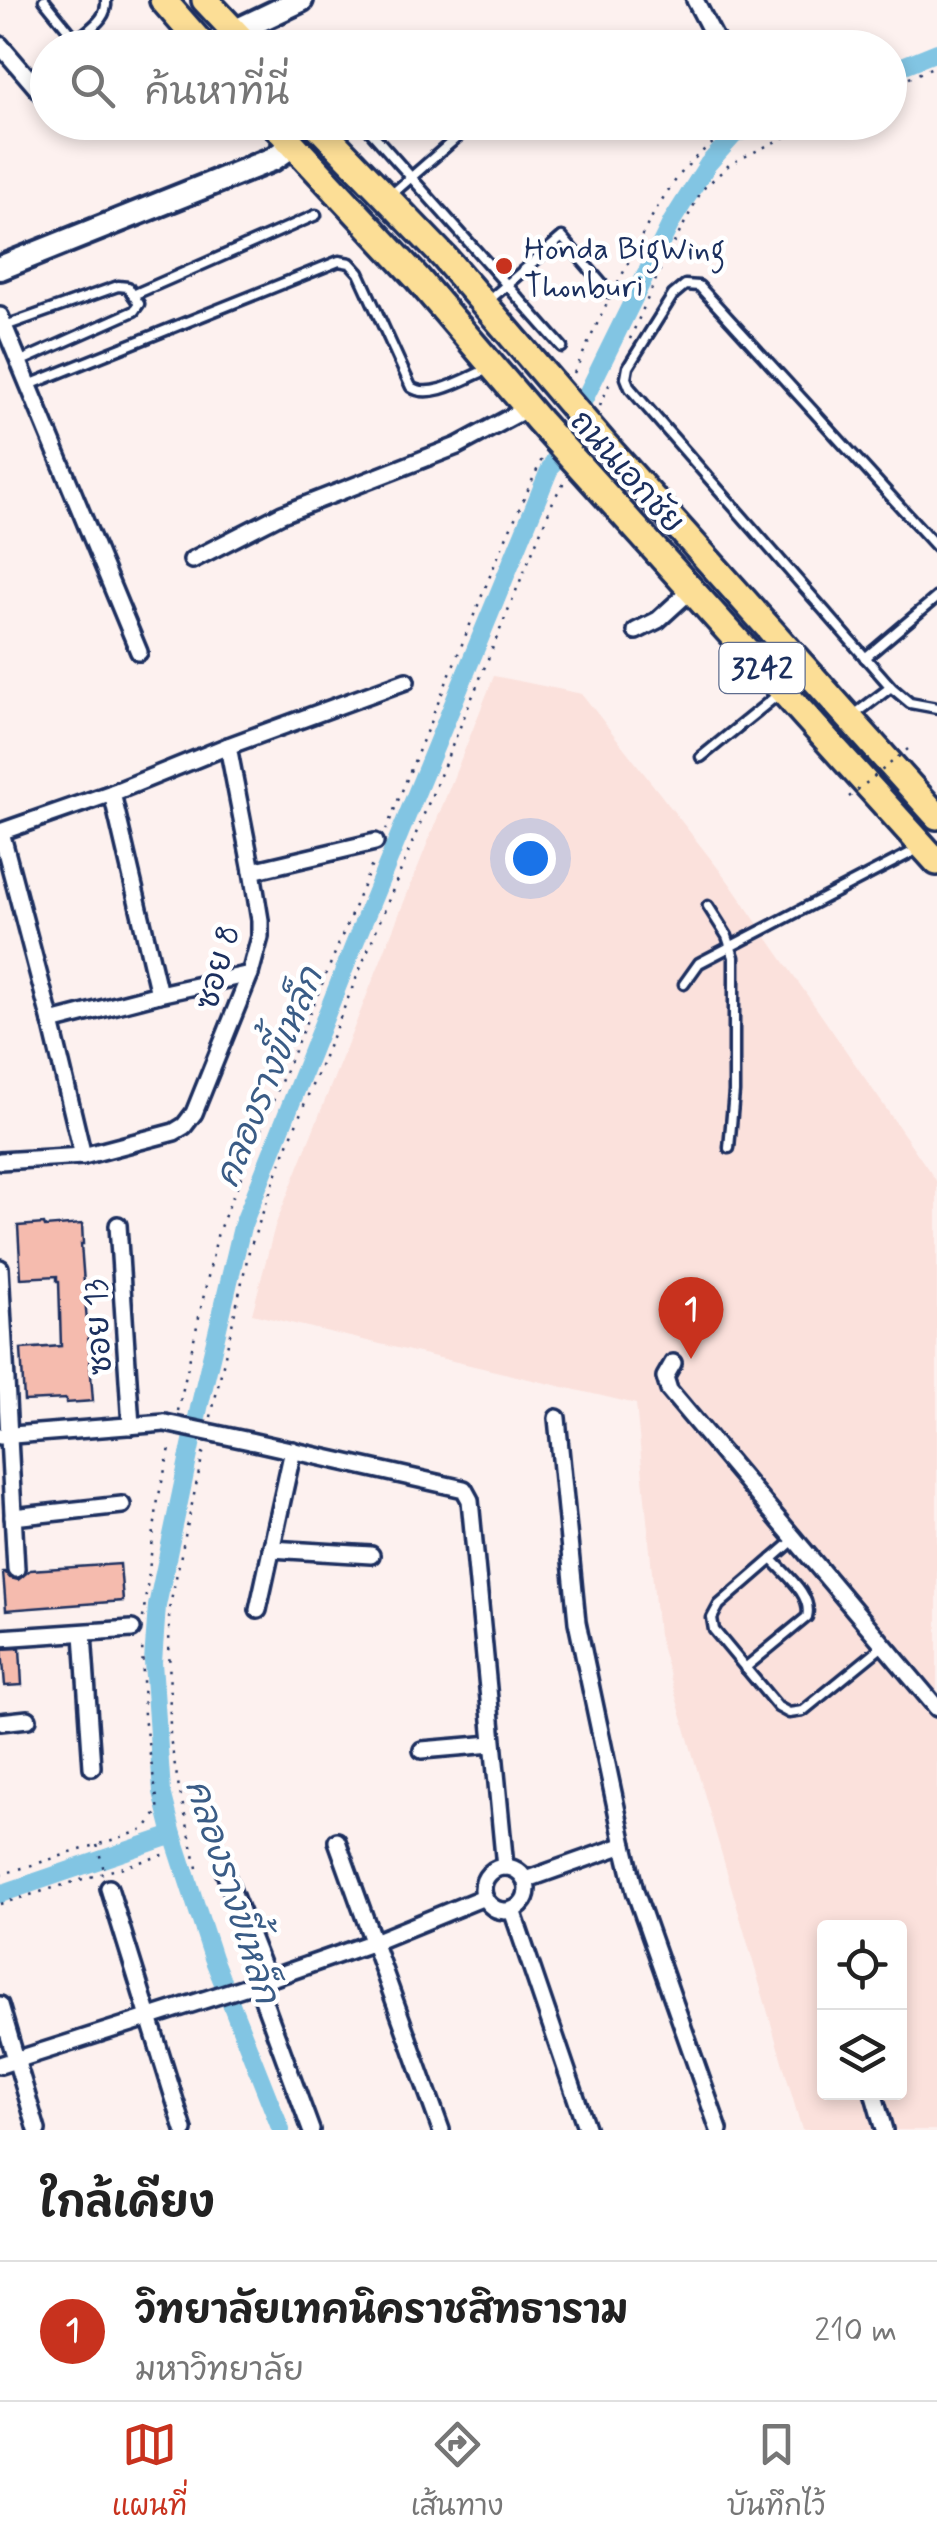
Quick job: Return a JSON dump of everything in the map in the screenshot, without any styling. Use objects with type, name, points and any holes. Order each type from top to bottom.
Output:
[{"type":"main road","points":[[163,0],[188,30]]},
{"type":"main road","points":[[205,0],[234,30]]},
{"type":"main road","points":[[256,30],[301,0]]},
{"type":"main road","name":"ถนนเอกชัย","points":[[288,140],[417,278],[578,473],[691,590],[930,854]]},
{"type":"main road","points":[[0,268],[273,159],[299,140]]},
{"type":"main road","name":"ถนนเอกชัย","points":[[332,140],[568,388],[605,445],[937,816]]},
{"type":"street","points":[[695,0],[711,30]]},
{"type":"street","points":[[0,46],[30,80]]},
{"type":"street","points":[[2,321],[139,652]]},
{"type":"street","points":[[192,560],[282,514],[533,415]]},
{"type":"street","points":[[636,631],[658,620],[691,590]]},
{"type":"street","points":[[0,1161],[84,1156],[0,832],[406,681]]},
{"type":"street","name":"ซอย 8","points":[[84,1156],[184,1126],[194,1113],[250,974],[260,937],[260,920],[228,746]]},
{"type":"street","points":[[112,792],[159,994]]},
{"type":"street","points":[[252,870],[378,843]]},
{"type":"street","points":[[51,1022],[250,974]]},
{"type":"street","name":"ซอย 13","points":[[118,1225],[131,1426]]},
{"type":"street","points":[[0,1268],[4,1435],[16,1569]]},
{"type":"street","points":[[673,1363],[666,1378],[669,1390],[937,1708]]},
{"type":"street","points":[[556,1418],[577,1622],[624,1846],[635,1891],[719,2130]]},
{"type":"street","points":[[4,1435],[170,1423],[464,1489],[470,1500],[505,1866]]},
{"type":"street","points":[[258,1610],[294,1450]]},
{"type":"street","points":[[12,1518],[122,1505]]},
{"type":"street","points":[[271,1549],[371,1555]]},
{"type":"street","points":[[0,1638],[83,1634],[139,1626]]},
{"type":"street","points":[[83,1634],[92,1768]]},
{"type":"street","points":[[0,1722],[28,1718]]},
{"type":"street","points":[[422,1750],[492,1744]]},
{"type":"street","points":[[337,1841],[441,2130]]},
{"type":"street","points":[[525,1880],[624,1846]]},
{"type":"street","points":[[505,1866],[516,1869],[525,1880],[527,1892],[512,1910],[494,1908],[484,1896],[485,1878],[505,1866]]},
{"type":"street","points":[[223,1868],[311,2130]]},
{"type":"street","points":[[109,1888],[184,2130]]},
{"type":"street","points":[[0,2065],[374,1942],[484,1896]]},
{"type":"street","points":[[512,1910],[587,2130]]},
{"type":"street","points":[[0,2005],[37,2130]]},
{"type":"street","points":[[875,2100],[884,2130]]},
{"type":"lane","points":[[44,0],[69,30]]},
{"type":"lane","points":[[92,30],[107,10],[106,0]]},
{"type":"lane","points":[[378,140],[562,346]]},
{"type":"lane","points":[[388,197],[454,140]]},
{"type":"lane","points":[[134,294],[316,215]]},
{"type":"lane","points":[[484,304],[562,237],[610,294]]},
{"type":"lane","points":[[28,385],[339,261],[350,263],[359,273],[411,388],[419,393],[432,392],[493,368]]},
{"type":"lane","points":[[937,547],[699,286],[685,285],[673,295],[628,367],[626,378],[630,388],[891,687],[910,702],[937,708]]},
{"type":"lane","points":[[2,321],[118,286],[128,287],[139,304],[134,311],[19,362]]},
{"type":"lane","points":[[691,590],[715,568]]},
{"type":"lane","points":[[866,658],[937,596]]},
{"type":"lane","points":[[850,718],[891,687]]},
{"type":"lane","points":[[702,757],[782,691]]},
{"type":"lane","points":[[684,984],[699,962],[789,915],[930,854]]},
{"type":"lane","points":[[708,906],[727,936],[734,958],[734,1092],[729,1148]]},
{"type":"lane","points":[[794,1540],[719,1605],[712,1618],[714,1630],[778,1707],[789,1713],[803,1712],[884,1646]]},
{"type":"lane","points":[[745,1668],[807,1617],[810,1609],[807,1600],[772,1559]]},
{"type":"path","points":[[907,79],[937,65]]},
{"type":"path","points":[[619,280],[662,196],[700,152],[719,140]]},
{"type":"path","points":[[630,339],[660,270],[702,190],[730,164],[779,140]]},
{"type":"path","points":[[568,388],[610,294]]},
{"type":"path","points":[[600,406],[614,373]]},
{"type":"path","points":[[378,843],[547,448]]},
{"type":"path","points":[[208,1429],[249,1250],[283,1156],[554,498],[578,473]]},
{"type":"path","points":[[849,797],[908,749]]},
{"type":"path","points":[[170,1423],[218,1232],[373,863]]},
{"type":"path","points":[[0,1875],[144,1830],[159,1811],[144,1718],[139,1626],[158,1499],[171,1442]]},
{"type":"path","points":[[197,1868],[170,1738],[169,1610],[204,1447]]},
{"type":"path","points":[[97,1845],[105,1871]]},
{"type":"path","points":[[0,1904],[170,1852]]},
{"type":"shaded area","points":[[494,676],[582,694],[728,881],[937,1182],[937,2130],[802,2130],[658,1635],[636,1404],[252,1314],[275,1226]]},
{"type":"building","points":[[82,1224],[93,1401],[24,1401],[21,1349],[61,1346],[57,1276],[21,1278],[18,1226]]},
{"type":"building","points":[[120,1564],[123,1601],[6,1610],[3,1572],[18,1580],[30,1570]]},
{"type":"building","points":[[20,1648],[22,1685],[5,1686],[2,1649]]},
{"type":"waterway","name":"คลองรางขี้เหล็ก","points":[[907,64],[937,52]]},
{"type":"waterway","name":"คลองรางขี้เหล็ก","points":[[281,2130],[213,1958],[162,1792],[153,1662],[157,1606],[199,1408],[242,1227],[548,473],[672,221],[708,164],[730,140]]},
{"type":"waterway","points":[[0,1894],[173,1835]]},
{"type":"place","name":"Honda BigWing Thonburi","points":[[504,266]]},
{"type":"place","name":"วิทยาลัยเทคนิคราชสิทธาราม","points":[[691,1359]]}]
